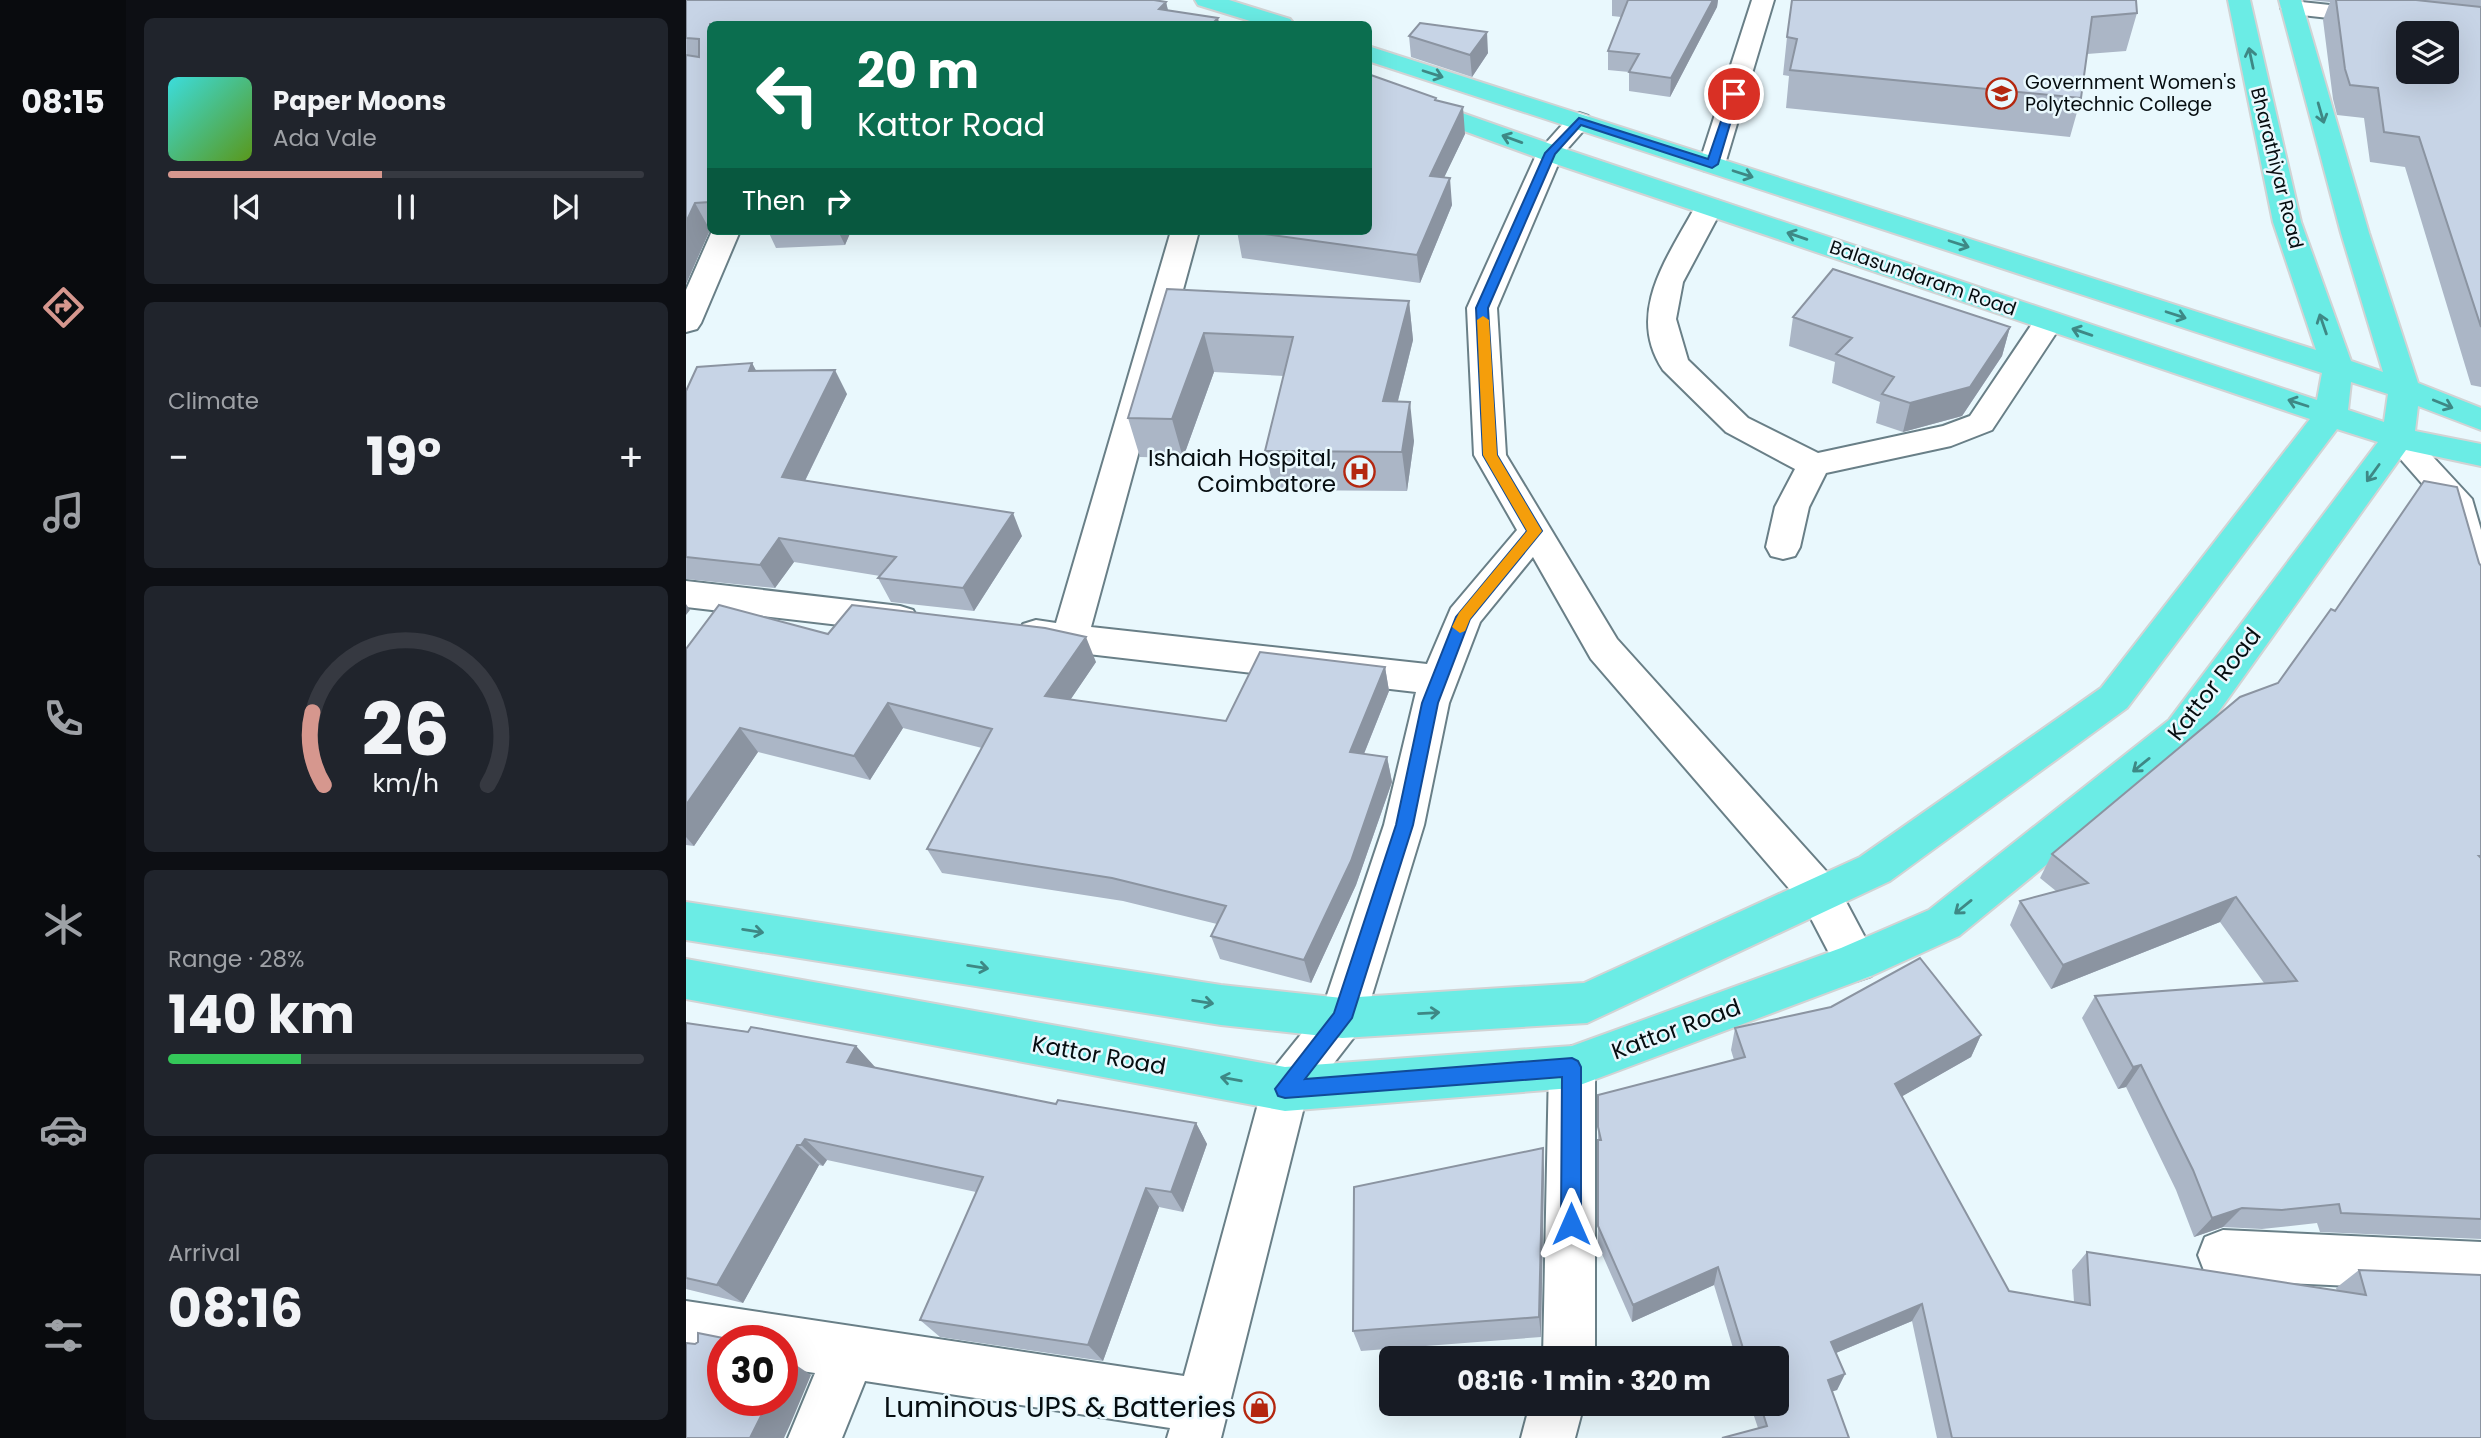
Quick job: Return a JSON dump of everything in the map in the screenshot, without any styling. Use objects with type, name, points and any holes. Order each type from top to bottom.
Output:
[{"type":"main road","points":[[1206,0],[1272,21]]},
{"type":"main road","name":"Bharathiyar Road","points":[[2239,0],[2287,222],[2338,369],[2331,414]]},
{"type":"main road","points":[[2291,4],[2355,233],[2404,389]]},
{"type":"main road","name":"Balasundaram Road","points":[[1372,54],[2404,389],[2481,420]]},
{"type":"main road","name":"Balasundaram Road","points":[[1372,88],[1550,153],[2398,438],[2481,455]]},
{"type":"main road","name":"Kattor Road","points":[[686,979],[1285,1089],[1572,1067],[1856,962],[1944,923],[2183,731],[2398,438],[2404,389]]},
{"type":"main road","points":[[686,921],[1221,1005],[1342,1018],[1587,1003],[1875,869],[2114,698],[2331,414]]},
{"type":"street","points":[[1712,164],[1763,0]]},
{"type":"street","points":[[2291,4],[2481,28]]},
{"type":"street","points":[[1579,121],[1550,153],[1482,308],[1490,455],[1604,649],[1820,894],[1856,962]]},
{"type":"street","points":[[1709,207],[1669,282],[1661,319],[1674,363],[1737,425],[1814,465],[1939,438],[1981,423],[2049,321]]},
{"type":"street","points":[[686,323],[724,235]]},
{"type":"street","points":[[1070,638],[1184,235]]},
{"type":"street","points":[[2398,438],[2455,499],[2481,589]]},
{"type":"street","points":[[1783,547],[1792,507],[1814,465]]},
{"type":"street","points":[[798,1344],[851,1352],[1198,1422],[1285,1089],[1342,1018],[1404,825],[1430,703],[1464,617],[1535,531]]},
{"type":"street","points":[[686,594],[937,623]]},
{"type":"street","points":[[1004,631],[1439,680]]},
{"type":"street","points":[[1569,1346],[1572,1067]]},
{"type":"street","points":[[2223,1255],[2481,1267]]},
{"type":"street","points":[[686,1327],[707,1330]]},
{"type":"street","points":[[815,1438],[851,1352]]},
{"type":"street","points":[[1548,1438],[1554,1416]]},
{"type":"building","points":[[686,0],[1154,0],[1166,2],[1159,9],[1218,18],[1215,21],[707,21],[707,202],[695,203],[686,222],[686,55],[699,57],[699,39],[686,38]]},
{"type":"building","points":[[1628,0],[1713,0],[1671,78],[1629,72],[1639,54],[1608,51]]},
{"type":"building","points":[[1792,0],[2136,0],[2137,13],[2092,17],[2081,98],[1790,70],[1797,39],[1787,37]]},
{"type":"building","points":[[2336,0],[2416,0],[2481,7],[2481,327],[2419,137],[2384,132],[2378,88],[2350,85],[2345,69]]},
{"type":"building","points":[[1420,23],[1487,32],[1470,55],[1409,36]]},
{"type":"building","points":[[1372,75],[1436,98],[1435,100],[1463,107],[1430,176],[1450,178],[1417,255],[1271,235],[1372,235]]},
{"type":"building","points":[[1833,269],[2010,327],[1970,387],[1910,403],[1882,394],[1894,377],[1836,354],[1852,338],[1793,317]]},
{"type":"building","points":[[1167,289],[1409,301],[1383,401],[1410,402],[1402,452],[1265,451],[1293,337],[1204,333],[1172,419],[1128,418]]},
{"type":"building","points":[[752,363],[749,371],[835,370],[782,477],[1013,513],[963,588],[878,578],[896,557],[779,538],[760,565],[686,557],[686,391],[697,367]]},
{"type":"building","points":[[2424,481],[2457,487],[2481,566],[2481,1219],[2341,1213],[2339,1204],[2282,1210],[2242,1208],[2212,1218],[2193,1170],[2141,1065],[2133,1067],[2095,996],[2297,981],[2236,897],[2063,965],[2020,901],[2088,883],[2052,854],[2240,697],[2278,683],[2331,609],[2335,611]]},
{"type":"building","points":[[719,605],[828,634],[852,605],[1045,628],[1086,637],[1045,696],[1226,721],[1260,652],[1385,667],[1350,752],[1387,757],[1351,861],[1304,960],[1211,936],[1226,906],[1112,878],[927,849],[992,729],[888,703],[854,756],[740,728],[686,805],[686,649]]},
{"type":"building","points":[[1920,958],[1981,1035],[1895,1084],[2009,1291],[2090,1305],[2087,1252],[2366,1295],[2359,1270],[2481,1275],[2481,1438],[1952,1438],[1922,1304],[1831,1342],[1845,1374],[1828,1380],[1849,1438],[1722,1438],[1767,1426],[1764,1416],[1789,1416],[1789,1346],[1742,1346],[1718,1267],[1633,1305],[1598,1226],[1598,1140],[1601,1140],[1598,1127],[1598,1095],[1745,1057],[1735,1028],[1831,1007]]},
{"type":"building","points":[[686,1023],[748,1032],[751,1027],[856,1046],[847,1062],[1056,1104],[1058,1100],[1196,1123],[1171,1192],[1146,1188],[1088,1345],[920,1320],[983,1177],[805,1139],[801,1145],[797,1145],[717,1285],[686,1278]]},
{"type":"building","points":[[1543,1148],[1539,1317],[1353,1331],[1354,1187]]},
{"type":"building","points":[[698,1333],[707,1335],[707,1416],[761,1416],[750,1438],[686,1438],[686,1343],[698,1342]]},
{"type":"slow traffic","points":[[1460,627],[1464,617],[1535,531],[1490,455],[1483,320]]},
{"type":"place","name":"Government Women's Polytechnic College","points":[[2002,93]]},
{"type":"place","name":"Ishaiah Hospital, Coimbatore","points":[[1359,471]]},
{"type":"place","name":"Luminous UPS & Batteries","points":[[1259,1407]]},
{"type":"route","points":[[1571,1224],[1572,1067],[1285,1089],[1342,1018],[1404,825],[1430,703],[1464,617],[1535,531],[1490,455],[1482,308],[1550,153],[1579,121],[1712,164],[1734,94]]}]
